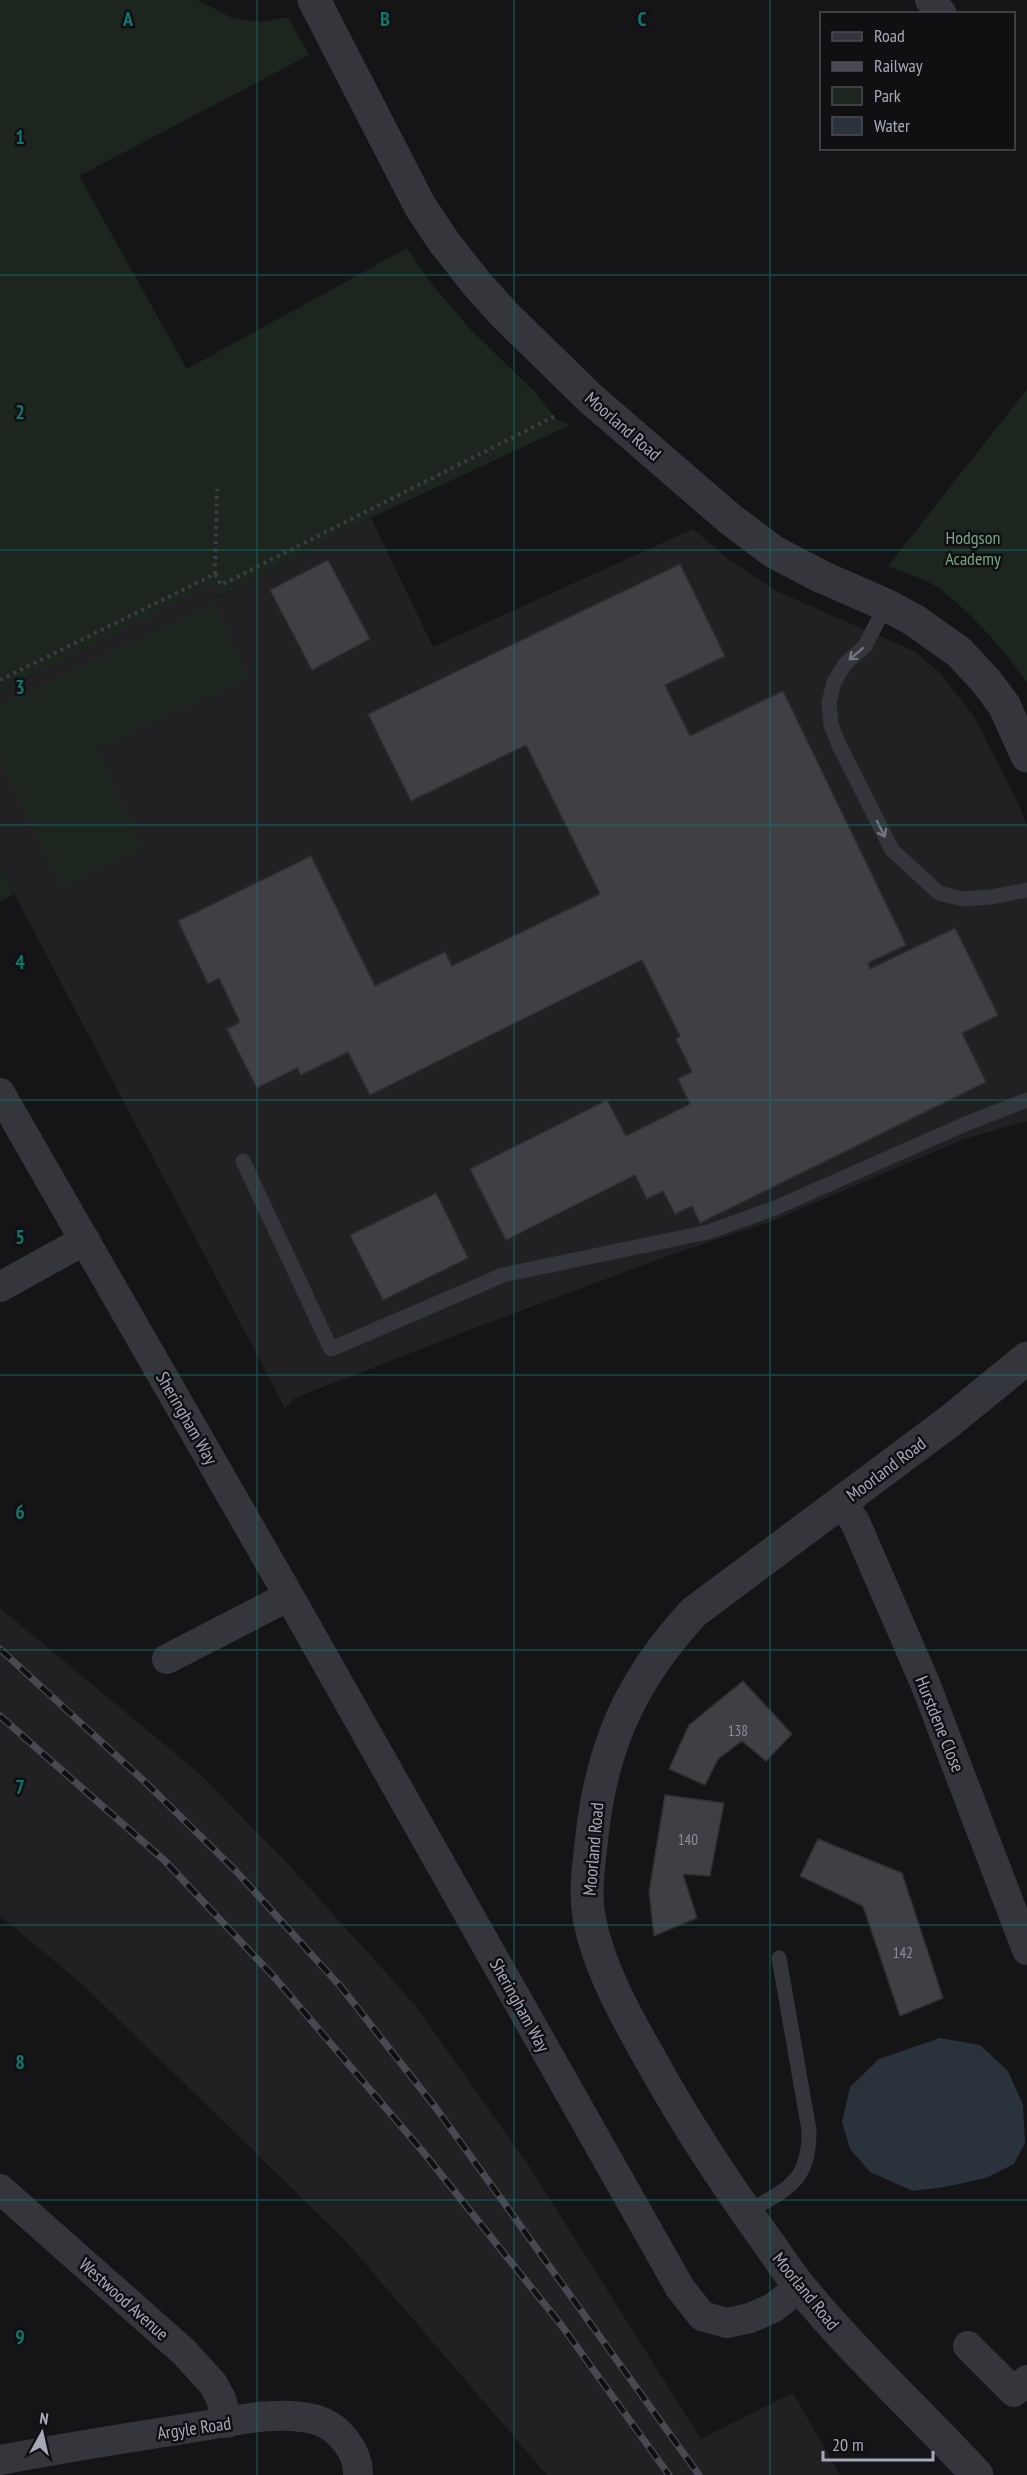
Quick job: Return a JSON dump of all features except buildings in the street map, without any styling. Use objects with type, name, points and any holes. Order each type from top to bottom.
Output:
[{"type":"street","name":"Moorland Road","points":[[314,0],[400,170],[444,242],[504,314],[590,398],[730,519],[774,552],[822,577],[886,605],[923,625],[959,652],[986,681],[1004,705],[1027,756]]},
{"type":"street","points":[[930,0],[940,12]]},
{"type":"street","name":"Sheringham Way","points":[[0,1093],[289,1596],[680,2288],[702,2316],[727,2323],[750,2318],[773,2308],[800,2287]]},
{"type":"street","points":[[0,1287],[85,1240]]},
{"type":"street","name":"Moorland Road","points":[[977,2475],[845,2339],[800,2287],[687,2124],[637,2036],[605,1966],[589,1916],[587,1884],[598,1785],[633,1692],[668,1640],[694,1612],[951,1421],[1027,1358]]},
{"type":"street","name":"Hurstdene Close","points":[[842,1503],[855,1522],[924,1683],[1027,1950]]},
{"type":"street","points":[[167,1659],[289,1596]]},
{"type":"street","name":"Westwood Avenue","points":[[0,2189],[184,2352],[213,2384],[221,2399],[227,2423]]},
{"type":"street","points":[[968,2346],[1012,2394]]},
{"type":"street","name":"Argyle Road","points":[[0,2460],[283,2416],[318,2421],[343,2436],[358,2464],[358,2475]]},
{"type":"lane","points":[[886,605],[865,646],[845,664],[834,682],[829,703],[831,725],[839,745],[892,850],[939,892],[963,899],[991,897],[1027,890]]},
{"type":"lane","points":[[243,1161],[331,1349],[502,1275],[708,1232],[776,1208],[963,1125],[1027,1100]]},
{"type":"lane","points":[[747,2212],[779,2194],[799,2177],[807,2164],[810,2150],[809,2130],[779,1958]]},
{"type":"path","points":[[217,489],[215,574],[221,585],[590,398]]},
{"type":"path","points":[[0,680],[215,574]]},
{"type":"shaded area","points":[[371,518],[433,647],[693,529],[728,559],[776,591],[914,651],[940,673],[975,718],[1020,807],[1027,826],[1027,1121],[964,1139],[770,1222],[668,1256],[485,1324],[295,1398],[285,1408],[0,867],[0,692],[213,583],[220,596]]},
{"type":"shaded area","points":[[0,1608],[201,1775],[288,1864],[415,2005],[529,2166],[701,2439],[793,2393],[840,2475],[547,2475],[344,2239],[83,1985],[0,1916]]},
{"type":"green space","points":[[0,0],[198,0],[232,18],[261,22],[288,17],[309,55],[79,176],[187,369],[407,248],[431,283],[471,330],[536,393],[557,420],[570,425],[371,518],[220,596],[213,584],[0,692]]},
{"type":"green space","name":"Hodgson Academy","points":[[1027,389],[1027,683],[985,630],[947,594],[924,580],[888,566]]},
{"type":"green space","points":[[214,604],[248,678],[96,748],[142,848],[61,886],[0,760],[0,706]]},
{"type":"green space","points":[[0,867],[14,894],[0,902]]},
{"type":"water","points":[[940,2038],[980,2045],[1008,2071],[1023,2105],[1025,2143],[1014,2164],[986,2178],[913,2191],[870,2172],[850,2149],[842,2122],[850,2087],[879,2059]]},
{"type":"railway","points":[[0,1649],[143,1780],[234,1869],[341,1987],[436,2108],[699,2475]]},
{"type":"railway","points":[[0,1716],[165,1861],[275,1978],[424,2153],[562,2326],[669,2475]]}]
